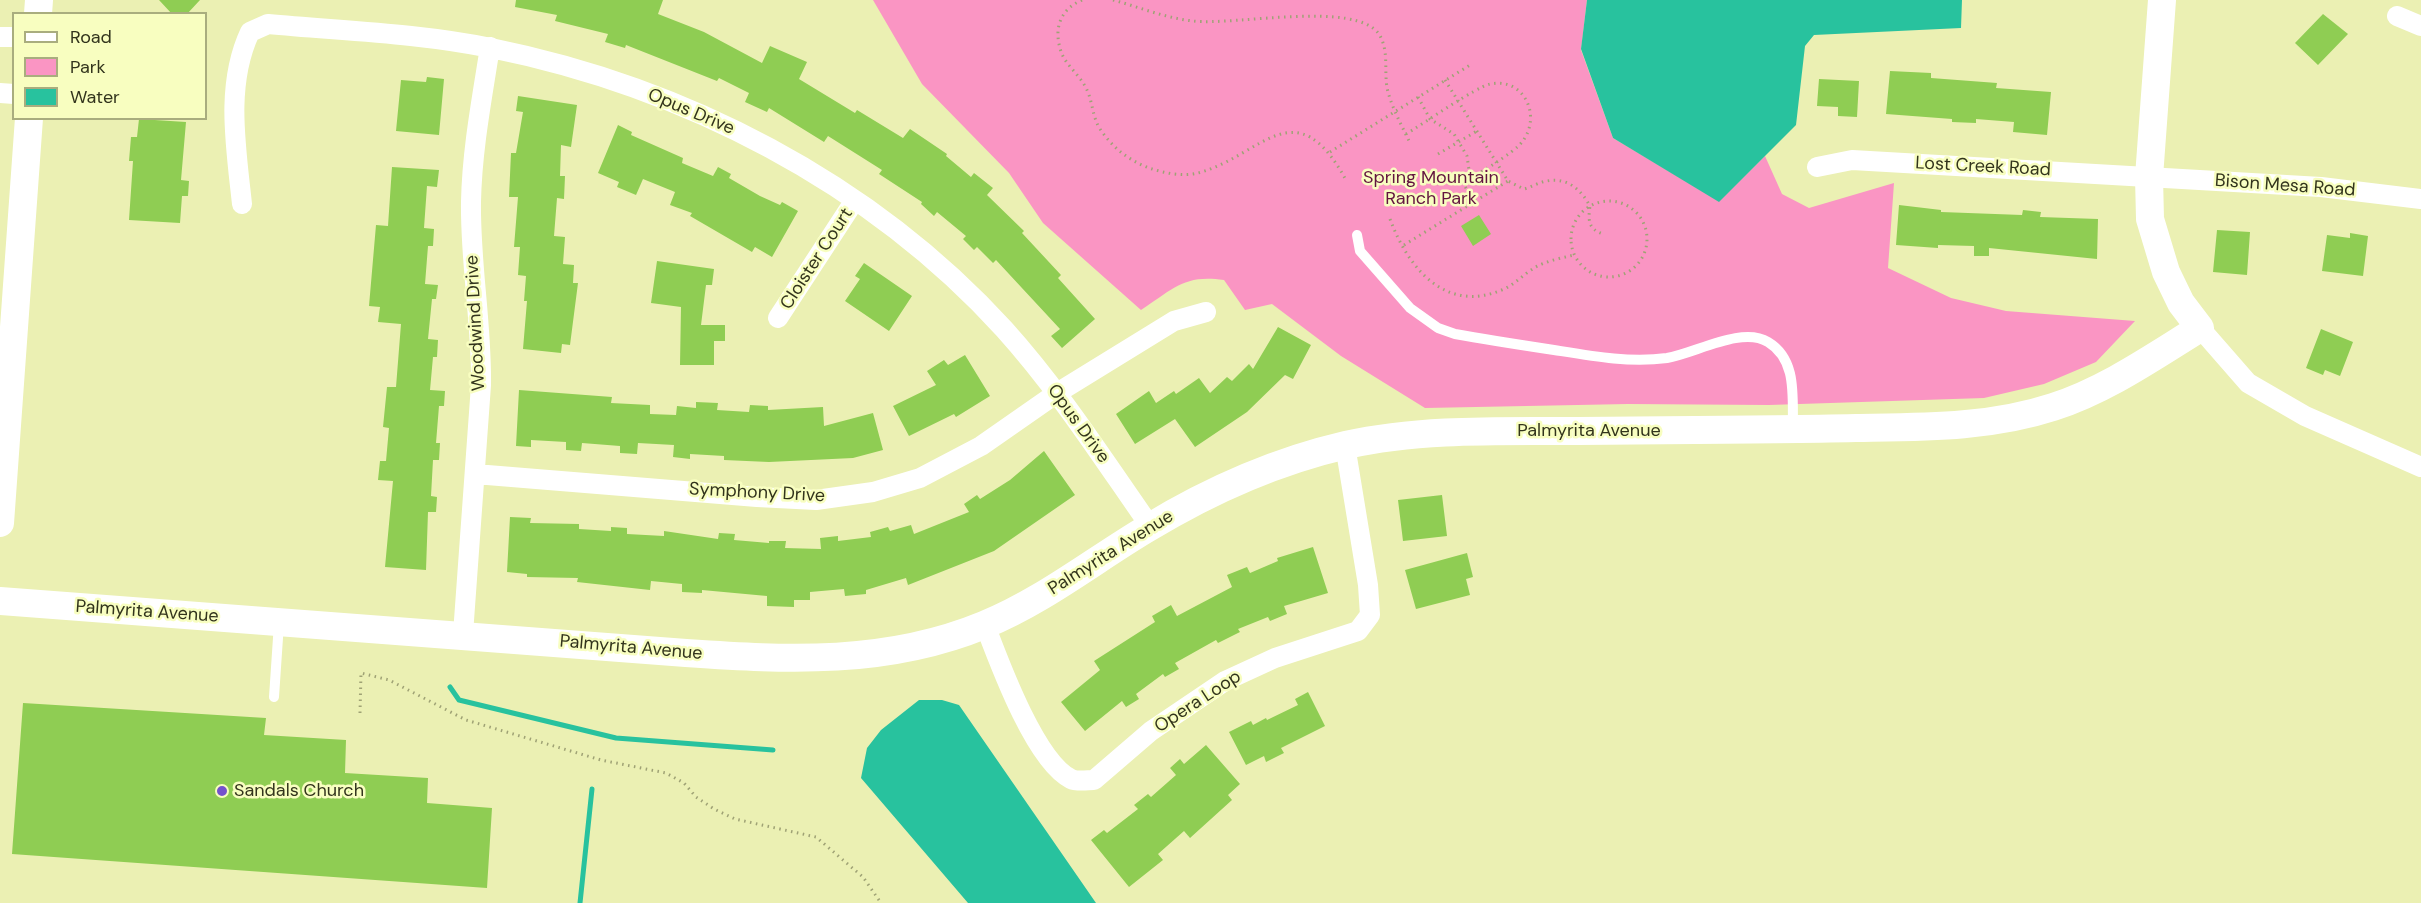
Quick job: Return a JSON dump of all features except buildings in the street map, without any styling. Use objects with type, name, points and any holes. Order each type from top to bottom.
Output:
[{"type":"street","points":[[2163,0],[2150,177],[2150,219],[2166,272],[2181,303],[2248,383],[2305,416],[2421,467]]},
{"type":"street","points":[[2397,16],[2421,26]]},
{"type":"street","name":"Opus Drive","points":[[242,204],[234,136],[239,54],[250,32],[268,24],[422,36],[490,47],[567,65],[650,93],[734,129],[855,200],[896,231],[960,286],[1003,328],[1057,393],[1150,526]]},
{"type":"street","name":"Woodwind Drive","points":[[463,634],[482,354],[472,250],[471,201],[490,47]]},
{"type":"street","points":[[0,523],[29,120]]},
{"type":"street","name":"Lost Creek Road","points":[[1817,168],[1852,160],[2150,177]]},
{"type":"street","name":"Bison Mesa Road","points":[[2150,177],[2321,188],[2421,199]]},
{"type":"street","name":"Cloister Court","points":[[778,318],[855,200]]},
{"type":"street","name":"Symphony Drive","points":[[475,474],[816,500],[873,492],[920,478],[981,446],[1057,393],[1174,321],[1206,312]]},
{"type":"street","name":"Palmyrita Avenue","points":[[0,601],[463,634],[686,653],[822,659],[872,655],[909,648],[985,625],[1036,600],[1150,526],[1246,478],[1346,445],[1458,433],[1793,429],[1985,423],[2027,415],[2056,406],[2118,379],[2200,328]]},
{"type":"street","name":"Opera Loop","points":[[985,625],[1009,688],[1054,765],[1072,780],[1094,780],[1151,731],[1226,681],[1275,658],[1358,631],[1370,615],[1368,585],[1346,445]]},
{"type":"lane","points":[[1357,235],[1360,251],[1410,308],[1438,328],[1455,334],[1626,360],[1687,354],[1741,337],[1763,339],[1787,361],[1791,374],[1793,429]]},
{"type":"lane","points":[[274,697],[280,621]]},
{"type":"path","points":[[1082,0],[1067,9],[1059,20],[1059,44],[1062,57],[1088,91],[1091,111],[1098,126],[1110,144],[1124,156],[1158,171],[1196,174],[1268,137],[1283,132],[1307,138],[1330,152],[1346,180]]},
{"type":"path","points":[[1113,0],[1191,21],[1232,21],[1296,12],[1351,16],[1366,22],[1378,32],[1385,50],[1388,90],[1410,143]]},
{"type":"path","points":[[1330,152],[1470,65]]},
{"type":"path","points":[[1445,80],[1508,181],[1524,189],[1546,181],[1564,182],[1580,191],[1590,206],[1589,222],[1592,229],[1603,234]]},
{"type":"path","points":[[1406,134],[1491,84],[1509,86],[1526,97],[1531,106],[1527,136],[1521,144],[1462,182],[1437,184]]},
{"type":"path","points":[[1418,97],[1431,119],[1454,134],[1467,156],[1470,177]]},
{"type":"path","points":[[1438,154],[1477,131]]},
{"type":"path","points":[[1404,245],[1508,181]]},
{"type":"path","points":[[1462,182],[1475,202]]},
{"type":"path","points":[[1611,201],[1631,208],[1639,215],[1648,235],[1644,256],[1630,272],[1609,278],[1588,271],[1574,255],[1571,244],[1575,222],[1590,206],[1611,201]]},
{"type":"path","points":[[1390,219],[1417,268],[1428,281],[1452,294],[1463,296],[1504,289],[1535,267],[1574,255]]},
{"type":"path","points":[[360,713],[361,673],[389,680],[466,720],[601,760],[666,773],[684,783],[696,796],[714,809],[735,819],[816,837],[863,877],[881,903]]},
{"type":"green space","name":"Spring Mountain Ranch Park","points":[[873,0],[1587,0],[1581,50],[1613,138],[1719,201],[1765,156],[1782,194],[1809,208],[1894,183],[1888,268],[1951,298],[2006,311],[2135,321],[2096,362],[2044,384],[1984,398],[1769,405],[1628,404],[1425,408],[1341,356],[1272,304],[1245,310],[1224,280],[1189,281],[1141,310],[1043,223],[1009,173],[922,84]]},
{"type":"water","points":[[1587,0],[1962,0],[1961,28],[1814,35],[1805,46],[1796,125],[1719,202],[1613,138],[1581,49]]},
{"type":"water","points":[[919,700],[942,700],[959,705],[1096,903],[968,903],[861,778],[867,748],[881,730]]},
{"type":"waterway","points":[[450,687],[459,700],[616,738],[773,750]]},
{"type":"waterway","points":[[580,903],[592,789]]},
{"type":"place","name":"Sandals Church","points":[[222,791]]}]
